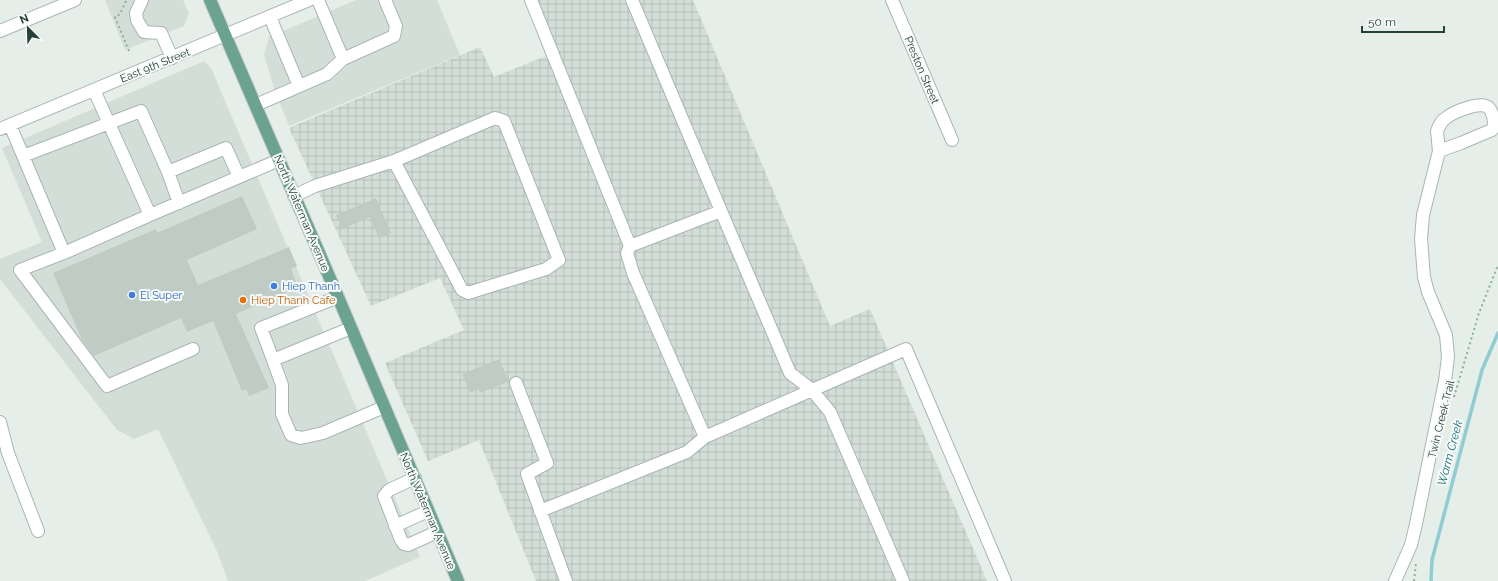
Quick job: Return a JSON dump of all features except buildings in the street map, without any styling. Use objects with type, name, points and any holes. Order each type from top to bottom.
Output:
[{"type":"main road","name":"North Waterman Avenue","points":[[210,0],[338,296],[458,581]]},
{"type":"street","points":[[0,31],[75,0]]},
{"type":"street","points":[[142,0],[136,13],[140,27],[144,32],[161,33],[172,58]]},
{"type":"street","name":"East 9th Street","points":[[5,127],[309,0]]},
{"type":"street","points":[[318,0],[343,59]]},
{"type":"street","points":[[256,105],[327,74],[343,59],[394,36],[396,26],[385,0]]},
{"type":"street","points":[[531,0],[630,246],[627,253],[633,273],[705,437]]},
{"type":"street","points":[[632,0],[720,211],[790,373],[812,390],[830,412],[902,581]]},
{"type":"street","name":"Preston Street","points":[[892,0],[952,140]]},
{"type":"street","points":[[270,17],[299,86]]},
{"type":"street","points":[[94,90],[150,215]]},
{"type":"street","points":[[1395,581],[1411,545],[1416,524],[1444,388],[1448,357],[1446,335],[1436,315],[1424,277],[1421,239],[1423,215],[1439,150],[1437,131],[1446,117],[1476,105],[1484,105],[1489,108],[1493,117],[1494,126],[1492,130],[1439,150]]},
{"type":"street","points":[[23,156],[141,111],[168,172],[179,203]]},
{"type":"street","points":[[294,196],[315,186],[394,161],[495,118],[504,122],[559,260],[546,269],[525,276],[468,293],[462,290],[394,161]]},
{"type":"street","points":[[5,127],[23,156],[64,252]]},
{"type":"street","points":[[168,172],[226,148],[239,177]]},
{"type":"street","points":[[193,349],[107,386],[20,270],[279,160]]},
{"type":"street","points":[[630,246],[720,211]]},
{"type":"street","points":[[338,296],[261,328],[282,385],[282,414],[291,435],[301,438],[323,432],[384,406]]},
{"type":"street","points":[[273,360],[351,328]]},
{"type":"street","points":[[540,511],[687,452],[705,437],[906,350],[1005,581]]},
{"type":"street","points":[[516,383],[548,463],[527,474],[566,581]]},
{"type":"street","points":[[0,422],[8,453],[38,531]]},
{"type":"street","points":[[415,478],[389,490],[384,496],[395,526],[401,540],[404,544],[408,545],[437,532]]},
{"type":"street","points":[[395,526],[428,511]]},
{"type":"path","points":[[126,2],[120,14],[115,17],[129,52]]},
{"type":"path","name":"Twin Creek Trail","points":[[1453,402],[1479,313],[1498,266]]},
{"type":"path","points":[[1414,581],[1417,560]]},
{"type":"shaded area","points":[[105,0],[183,0],[189,13],[184,26],[125,50]]},
{"type":"shaded area","points":[[356,0],[437,0],[460,55],[289,126],[275,91],[264,55],[269,37]]},
{"type":"shaded area","points":[[525,0],[693,0],[830,326],[870,309],[987,581],[536,581],[479,440],[428,461],[385,363],[464,330],[440,278],[371,306],[289,128],[480,47],[494,77],[546,56]]},
{"type":"shaded area","points":[[204,61],[211,68],[420,557],[365,581],[228,581],[216,549],[158,429],[134,439],[117,430],[0,279],[0,259],[42,242],[2,148]]},
{"type":"waterway","name":"Warm Creek","points":[[1431,581],[1432,560],[1482,370],[1498,333]]},
{"type":"place","name":"Hiep Thanh","points":[[274,286]]},
{"type":"place","name":"El Super","points":[[132,295]]},
{"type":"place","name":"Hiep Thanh Cafe","points":[[243,300]]}]
